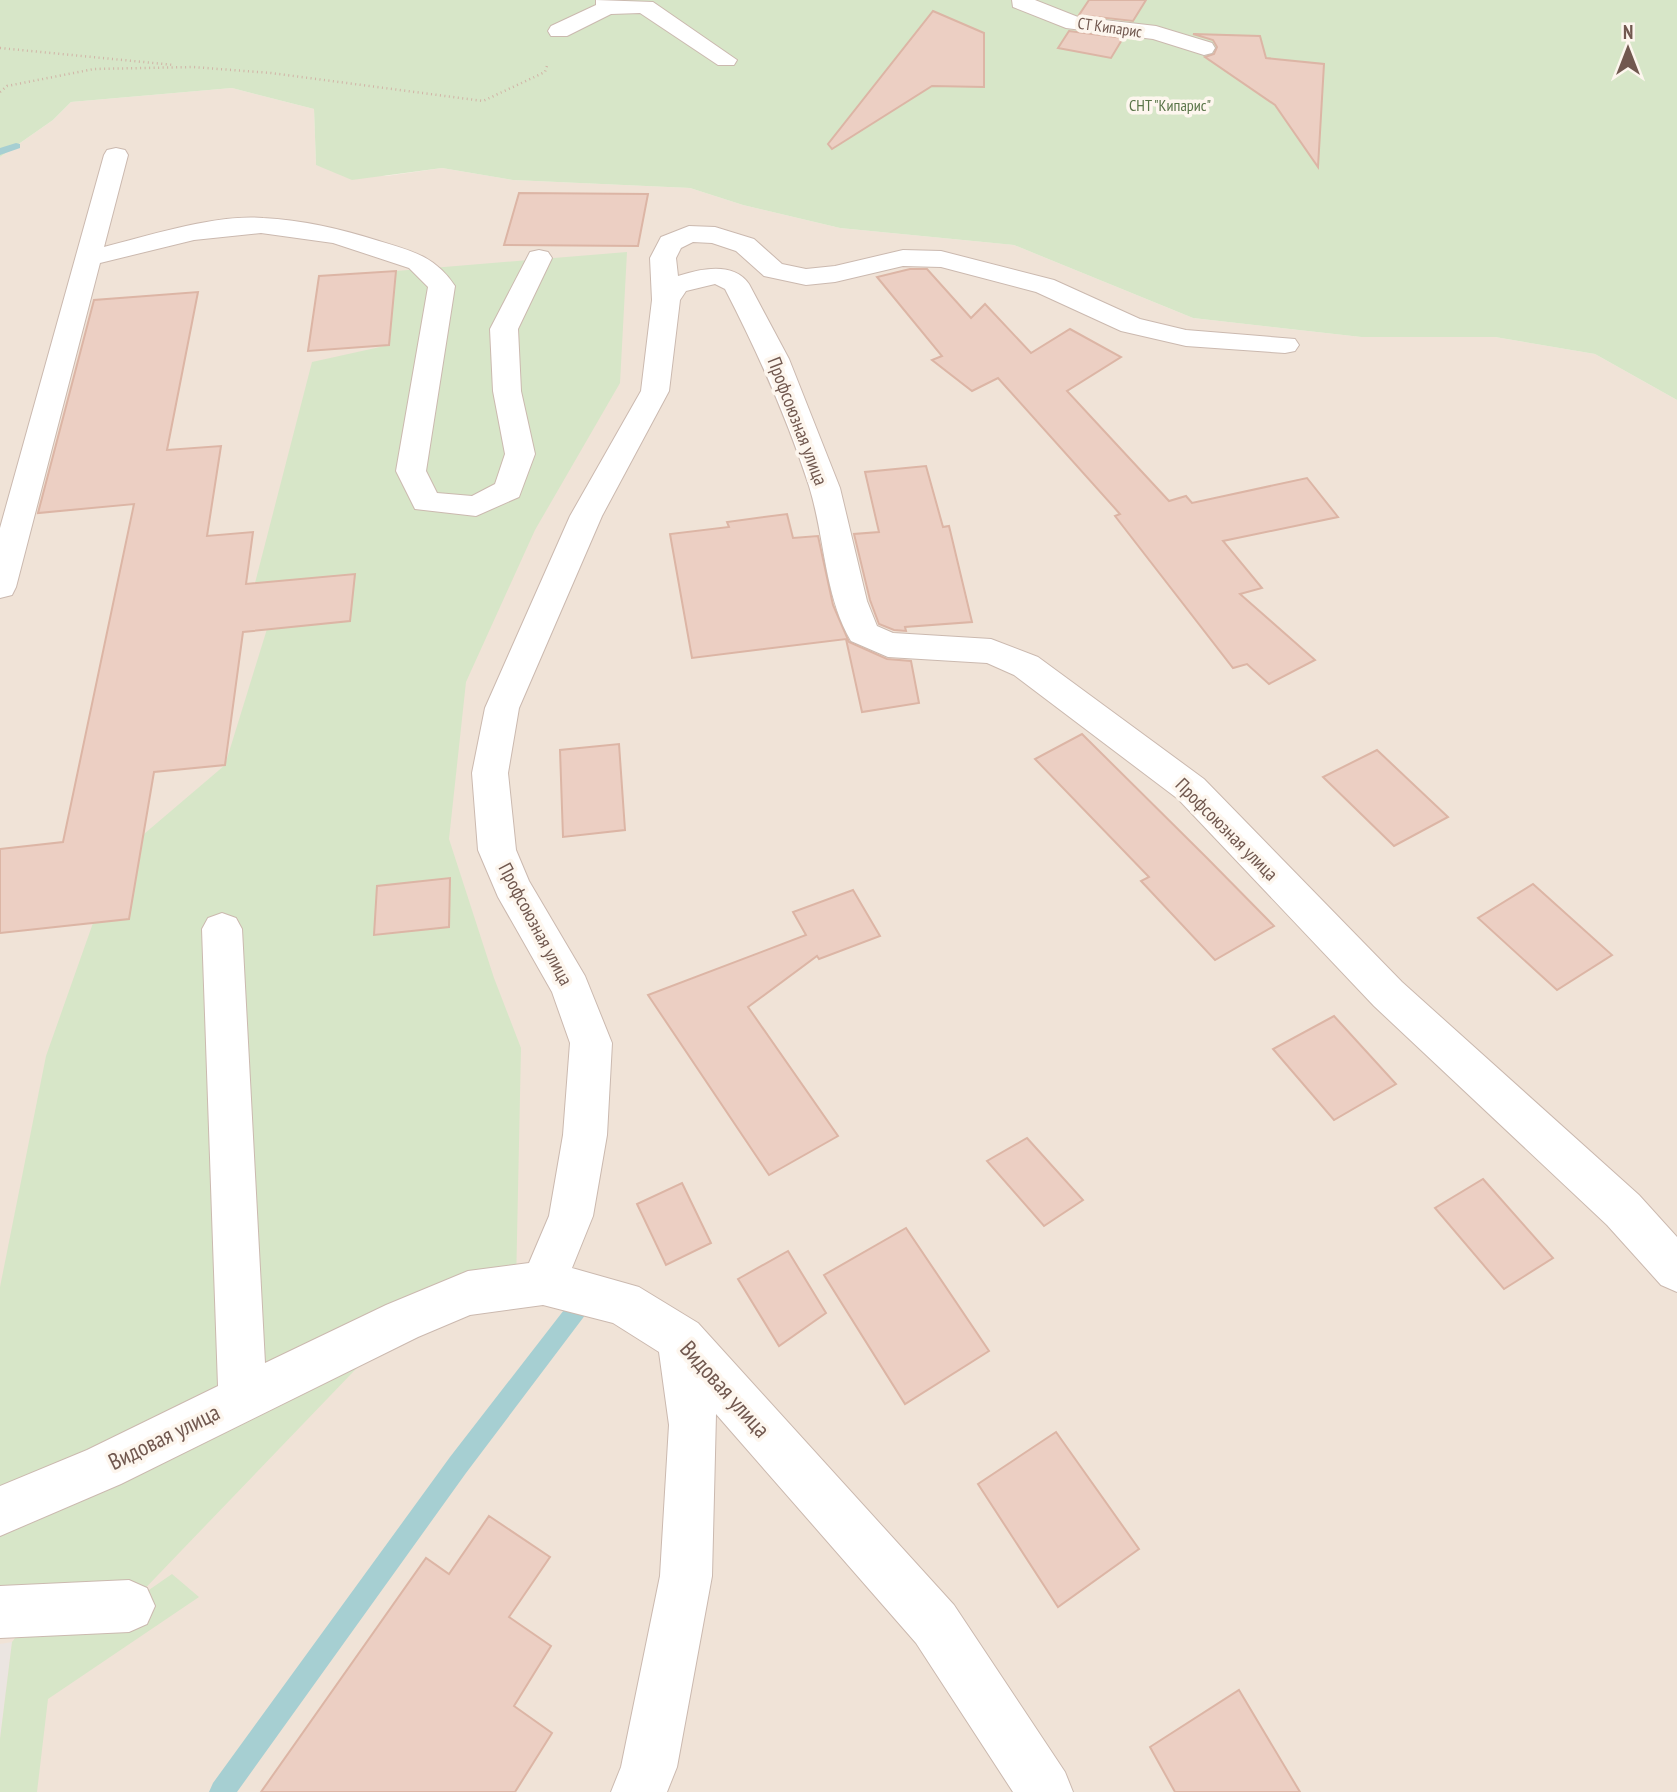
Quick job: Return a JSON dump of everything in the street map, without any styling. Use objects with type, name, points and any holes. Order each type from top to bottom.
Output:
[{"type":"street","name":"СТ Кипарис","points":[[1020,1],[1074,23],[1156,33],[1203,48]]},
{"type":"street","points":[[559,31],[607,4],[645,7],[726,60]]},
{"type":"street","points":[[0,587],[116,155]]},
{"type":"street","points":[[86,259],[194,232],[261,225],[337,236],[418,262],[442,286],[411,471],[426,502],[476,506],[508,490],[520,454],[507,391],[504,329],[539,258]]},
{"type":"street","points":[[666,300],[663,258],[670,243],[689,234],[715,235],[745,245],[773,270],[806,277],[835,274],[903,258],[941,259],[1045,286],[1142,328],[1186,338],[1285,345]]},
{"type":"street","name":"Профсоюзная улица","points":[[543,1283],[571,1216],[585,1135],[591,1043],[571,988],[512,886],[497,850],[490,774],[502,708],[586,516],[655,391],[666,300],[676,285],[686,280],[719,276],[736,284],[775,359],[825,488],[851,601],[863,633],[888,645],[991,651],[1026,666],[1191,789],[1388,994],[1623,1210],[1677,1270]]},
{"type":"street","points":[[222,929],[243,1399]]},
{"type":"street","name":"Видовая улица","points":[[0,1511],[104,1467],[402,1321],[468,1293],[543,1283],[623,1303],[681,1339],[935,1624],[1045,1792]]},
{"type":"street","points":[[639,1792],[649,1767],[686,1576],[693,1425],[681,1339]]},
{"type":"street","points":[[0,1612],[129,1606]]},
{"type":"path","points":[[0,48],[271,73],[483,101],[545,72]]},
{"type":"path","points":[[0,90],[8,86],[94,69],[192,67]]},
{"type":"shaded area","points":[[232,88],[314,109],[316,165],[386,176],[442,168],[513,180],[690,188],[743,205],[840,228],[1014,245],[1193,318],[1361,337],[1495,337],[1595,354],[1677,400],[1677,1792],[0,1792],[0,157],[53,120],[71,102]]},
{"type":"shaded area","points":[[12,1642],[0,1739],[0,1644]]},
{"type":"green space","name":"СНТ \"Кипарис\"","points":[[0,0],[1677,0],[1677,400],[1595,354],[1495,337],[1361,337],[1193,318],[1014,245],[840,228],[743,205],[690,188],[513,180],[442,168],[352,180],[316,165],[314,109],[232,88],[71,102],[53,120],[0,157]]},
{"type":"green space","points":[[627,252],[620,383],[535,530],[466,682],[449,839],[494,978],[521,1048],[516,1286],[402,1321],[133,1601],[172,1574],[199,1597],[48,1699],[37,1792],[0,1792],[0,1739],[12,1642],[37,1610],[0,1612],[0,1287],[46,1056],[93,923],[129,919],[144,834],[225,765],[267,629],[350,621],[354,574],[255,583],[312,362],[389,345],[396,271]]},
{"type":"building","points":[[1089,0],[1146,0],[1133,21],[1079,15]]},
{"type":"building","points":[[933,11],[984,33],[984,87],[932,86],[832,149],[828,144]]},
{"type":"building","points":[[1069,31],[1123,38],[1111,58],[1058,48]]},
{"type":"building","points":[[1193,34],[1260,36],[1266,58],[1324,64],[1318,167],[1275,105],[1205,57],[1214,54],[1217,47],[1213,40]]},
{"type":"building","points":[[519,193],[648,194],[638,246],[504,245]]},
{"type":"building","points":[[910,269],[927,269],[971,318],[985,304],[1031,353],[1070,329],[1121,357],[1067,391],[1169,501],[1186,496],[1192,503],[1307,478],[1338,517],[1223,541],[1262,588],[1240,594],[1315,660],[1269,684],[1247,664],[1233,668],[1115,516],[1120,514],[998,378],[972,391],[932,360],[942,356],[877,277]]},
{"type":"building","points":[[396,271],[389,345],[308,351],[319,276]]},
{"type":"building","points":[[198,292],[167,450],[221,446],[207,536],[253,532],[246,584],[355,574],[350,621],[243,632],[225,765],[154,772],[129,919],[0,933],[0,849],[63,842],[134,504],[38,513],[94,300]]},
{"type":"building","points":[[926,466],[943,527],[949,526],[972,622],[905,627],[906,631],[894,630],[879,624],[870,600],[854,534],[879,532],[865,472]]},
{"type":"building","points":[[787,514],[793,538],[818,536],[833,605],[849,642],[887,659],[911,661],[919,703],[862,712],[846,639],[692,658],[670,534],[729,527],[727,522]]},
{"type":"building","points":[[1082,734],[1274,926],[1215,960],[1141,881],[1149,877],[1035,759]]},
{"type":"building","points":[[619,744],[625,830],[563,837],[560,750]]},
{"type":"building","points":[[1377,750],[1448,817],[1394,846],[1323,777]]},
{"type":"building","points":[[450,878],[449,927],[374,935],[377,886]]},
{"type":"building","points":[[1533,884],[1612,955],[1557,990],[1478,918]]},
{"type":"building","points":[[853,890],[880,936],[819,959],[817,956],[748,1007],[838,1136],[769,1175],[648,995],[806,935],[793,912]]},
{"type":"building","points":[[1334,1016],[1396,1084],[1334,1120],[1273,1049]]},
{"type":"building","points":[[1027,1138],[1083,1200],[1044,1226],[987,1161]]},
{"type":"building","points":[[1483,1179],[1553,1258],[1504,1289],[1435,1208]]},
{"type":"building","points":[[682,1183],[711,1243],[666,1265],[637,1204]]},
{"type":"building","points":[[906,1228],[989,1351],[905,1404],[824,1275]]},
{"type":"building","points":[[788,1251],[826,1313],[779,1346],[738,1279]]},
{"type":"building","points":[[1056,1432],[1139,1549],[1058,1607],[978,1484]]},
{"type":"building","points":[[489,1516],[550,1557],[509,1617],[551,1646],[514,1706],[552,1733],[515,1792],[261,1792],[426,1558],[449,1574]]},
{"type":"building","points":[[1239,1690],[1300,1792],[1175,1792],[1150,1747]]},
{"type":"waterway","points":[[0,152],[16,146]]},
{"type":"waterway","points":[[222,1792],[458,1465],[588,1295]]}]
